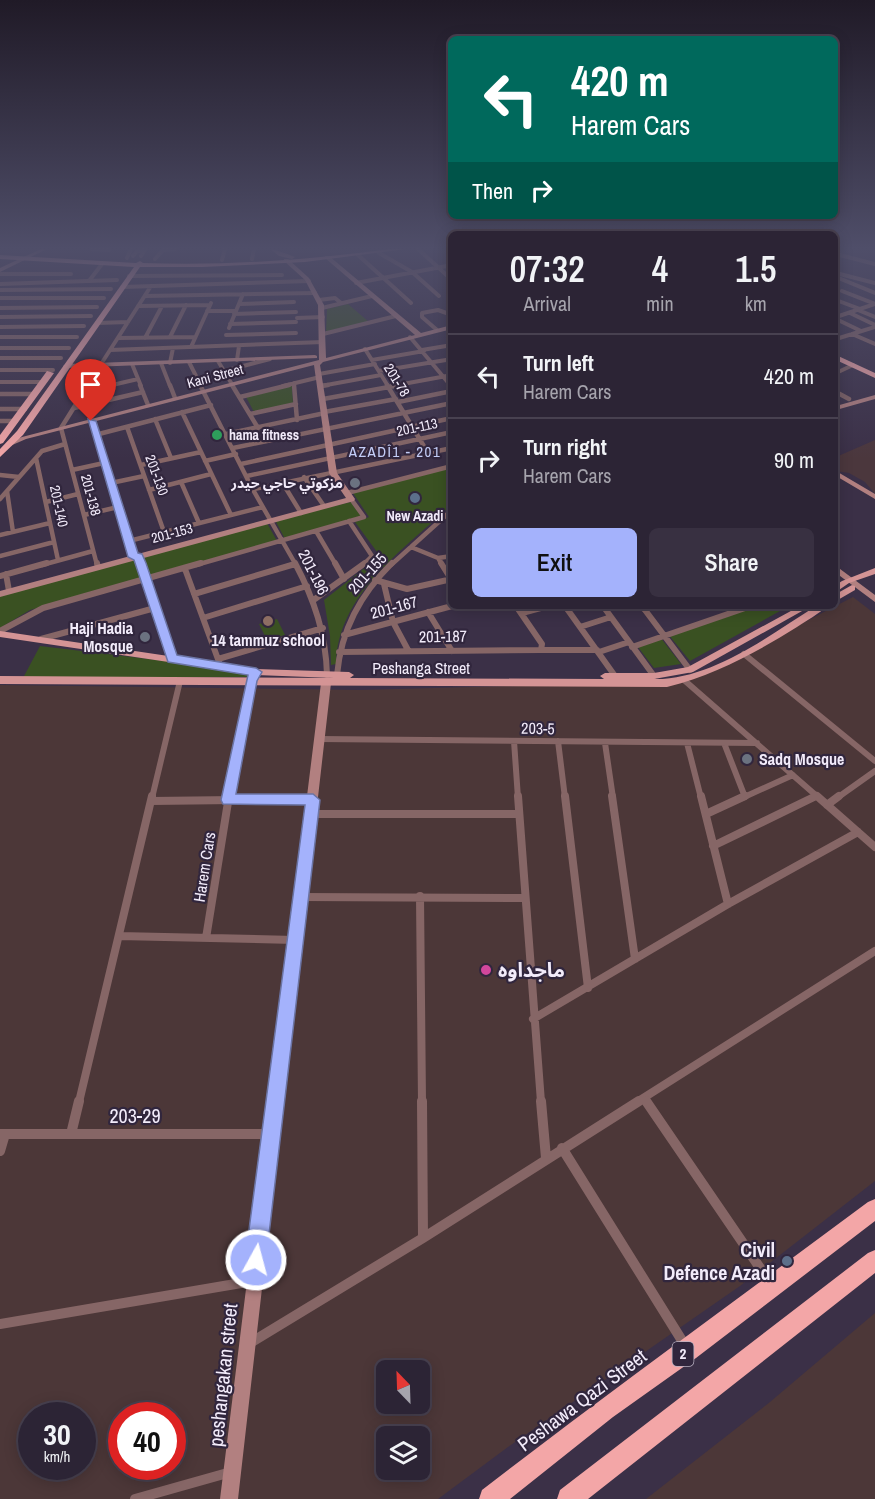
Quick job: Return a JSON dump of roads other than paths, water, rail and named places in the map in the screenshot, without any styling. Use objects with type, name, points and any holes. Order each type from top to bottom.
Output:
[{"type":"highway","points":[[4,439],[25,435],[37,409],[37,397],[44,382],[53,370],[64,362],[69,348],[84,326],[94,320]]},
{"type":"highway","points":[[0,454],[4,439],[16,421],[37,397],[94,320]]},
{"type":"highway","points":[[838,356],[875,376]]},
{"type":"highway","points":[[838,356],[875,371]]},
{"type":"highway","points":[[25,409],[32,406],[37,409]]},
{"type":"highway","name":"Peshawa Qazi Street","points":[[491,1499],[509,1491],[605,1409],[688,1350],[875,1209]]},
{"type":"highway","points":[[574,1498],[875,1260]]},
{"type":"main road","points":[[838,596],[849,585],[875,571]]},
{"type":"main road","points":[[849,585],[875,578]]},
{"type":"main road","name":"Peshanga Street","points":[[0,680],[180,681],[331,673],[501,679],[684,680],[722,666],[744,654],[802,609]]},
{"type":"main road","name":"Peshanga Street","points":[[501,679],[615,676],[636,680],[690,670],[763,637],[816,609]]},
{"type":"main road","name":"Peshanga Street","points":[[0,632],[172,658],[219,662],[254,677]]},
{"type":"street","points":[[61,319],[128,322]]},
{"type":"street","points":[[61,428],[130,319]]},
{"type":"street","points":[[145,338],[155,319]]},
{"type":"street","points":[[170,337],[179,319]]},
{"type":"street","points":[[191,347],[203,319]]},
{"type":"street","points":[[221,346],[232,319]]},
{"type":"street","points":[[230,324],[306,319]]},
{"type":"street","points":[[0,632],[32,612],[364,517],[333,472],[330,458],[318,363],[322,358],[323,319]]},
{"type":"street","points":[[323,334],[384,319]]},
{"type":"street","points":[[399,319],[415,336],[418,344],[448,384]]},
{"type":"street","points":[[424,319],[437,330]]},
{"type":"street","points":[[838,319],[861,331]]},
{"type":"street","points":[[295,343],[297,320]]},
{"type":"street","points":[[0,327],[84,326]]},
{"type":"street","points":[[838,338],[875,326]]},
{"type":"street","name":"Kani Street","points":[[25,435],[91,421],[322,358],[448,328]]},
{"type":"street","points":[[226,335],[296,333]]},
{"type":"street","points":[[838,334],[843,337]]},
{"type":"street","points":[[852,334],[875,344]]},
{"type":"street","points":[[0,337],[77,337]]},
{"type":"street","points":[[118,339],[195,337]]},
{"type":"street","points":[[110,350],[323,342]]},
{"type":"street","points":[[237,360],[239,345]]},
{"type":"street","points":[[240,397],[320,375],[448,345]]},
{"type":"street","points":[[0,348],[69,348]]},
{"type":"street","points":[[170,363],[173,348]]},
{"type":"street","name":"201-78","points":[[365,349],[428,453]]},
{"type":"street","points":[[0,358],[101,365],[322,358]]},
{"type":"street","points":[[224,371],[270,359]]},
{"type":"street","points":[[321,386],[448,360]]},
{"type":"street","points":[[218,361],[258,428]]},
{"type":"street","name":"201-196","points":[[189,362],[263,507],[315,599],[331,673]]},
{"type":"street","points":[[161,363],[176,398]]},
{"type":"street","points":[[132,364],[148,405]]},
{"type":"street","points":[[838,372],[853,365]]},
{"type":"street","points":[[0,370],[53,370]]},
{"type":"street","points":[[322,399],[448,376]]},
{"type":"street","points":[[84,392],[138,380]]},
{"type":"street","points":[[0,382],[44,382]]},
{"type":"street","points":[[294,383],[297,420]]},
{"type":"street","points":[[226,434],[448,390]]},
{"type":"street","points":[[74,408],[143,392]]},
{"type":"street","points":[[838,403],[875,392]]},
{"type":"street","points":[[838,393],[849,399]]},
{"type":"street","points":[[0,394],[37,397]]},
{"type":"street","points":[[838,407],[875,397]]},
{"type":"street","points":[[250,414],[296,404]]},
{"type":"street","points":[[233,448],[448,404]]},
{"type":"street","points":[[96,435],[211,405]]},
{"type":"street","points":[[0,409],[25,409]]},
{"type":"street","points":[[182,412],[231,515]]},
{"type":"street","points":[[155,419],[171,458]]},
{"type":"street","points":[[241,464],[328,443],[448,419]]},
{"type":"street","points":[[0,421],[16,421]]},
{"type":"street","points":[[91,421],[129,541],[146,579],[172,658]]},
{"type":"street","name":"201-130","points":[[127,427],[164,532]]},
{"type":"street","name":"201-138","points":[[61,428],[98,567]]},
{"type":"street","name":"201-113","points":[[247,476],[448,433]]},
{"type":"street","points":[[0,499],[46,449],[65,444]]},
{"type":"street","points":[[254,489],[448,449]]},
{"type":"street","points":[[141,465],[201,452]]},
{"type":"street","points":[[205,461],[236,454]]},
{"type":"street","name":"201-140","points":[[36,458],[58,560]]},
{"type":"street","points":[[72,470],[104,463]]},
{"type":"street","points":[[349,496],[448,467]]},
{"type":"street","points":[[149,490],[211,474]]},
{"type":"street","points":[[838,474],[875,497]]},
{"type":"street","points":[[0,475],[19,477]]},
{"type":"street","points":[[111,483],[144,476]]},
{"type":"street","points":[[304,477],[324,506]]},
{"type":"street","points":[[838,480],[875,503]]},
{"type":"street","points":[[181,482],[199,523]]},
{"type":"street","points":[[282,482],[301,513]]},
{"type":"street","points":[[7,491],[13,532]]},
{"type":"street","points":[[46,502],[78,494]]},
{"type":"street","name":"201-153","points":[[0,594],[301,513],[349,496]]},
{"type":"street","points":[[84,515],[118,507]]},
{"type":"street","points":[[129,541],[263,507]]},
{"type":"street","name":"201-155","points":[[331,673],[357,603],[375,580],[448,514]]},
{"type":"street","points":[[444,517],[448,519]]},
{"type":"street","points":[[315,599],[372,556],[349,521]]},
{"type":"street","points":[[0,535],[50,523]]},
{"type":"street","points":[[316,531],[344,579]]},
{"type":"street","points":[[0,556],[54,542]]},
{"type":"street","points":[[411,547],[438,558],[448,557]]},
{"type":"street","points":[[9,591],[3,575],[93,551]]},
{"type":"street","points":[[438,558],[448,574]]},
{"type":"street","points":[[194,594],[295,564]]},
{"type":"street","points":[[185,568],[219,662],[323,628]]},
{"type":"street","points":[[838,571],[849,585],[875,605]]},
{"type":"street","points":[[375,580],[407,589],[448,580]]},
{"type":"street","points":[[384,584],[393,622],[408,650]]},
{"type":"street","points":[[849,585],[875,599]]},
{"type":"street","points":[[203,618],[307,586]]},
{"type":"street","name":"201-167","points":[[344,635],[448,607]]},
{"type":"street","points":[[41,639],[155,608]]},
{"type":"street","points":[[519,609],[542,646]]},
{"type":"street","points":[[522,613],[537,609]]},
{"type":"street","points":[[567,609],[615,676]]},
{"type":"street","points":[[605,609],[654,676]]},
{"type":"street","points":[[644,609],[690,670]]},
{"type":"street","name":"201-187","points":[[339,651],[452,651],[542,646],[598,651],[631,644],[742,609]]},
{"type":"street","points":[[428,612],[452,651]]},
{"type":"street","points":[[580,627],[611,617]]},
{"type":"street","points":[[744,654],[875,761]]},
{"type":"street","name":"peshangakan street","points":[[229,1499],[253,1281],[319,739],[331,673]]},
{"type":"street","name":"Harem Cars","points":[[206,938],[228,800],[254,677]]},
{"type":"street","points":[[684,680],[875,847]]},
{"type":"street","points":[[71,1134],[180,681]]},
{"type":"street","name":"203-5","points":[[319,739],[757,743]]},
{"type":"street","points":[[514,741],[533,1019],[546,1158]]},
{"type":"street","points":[[558,741],[588,988]]},
{"type":"street","points":[[605,743],[635,959]]},
{"type":"street","points":[[687,743],[728,904]]},
{"type":"street","points":[[724,743],[745,797]]},
{"type":"street","points":[[827,805],[875,771]]},
{"type":"street","points":[[706,814],[794,775]]},
{"type":"street","points":[[714,846],[817,796]]},
{"type":"street","points":[[151,801],[228,800],[312,807],[519,814]]},
{"type":"street","points":[[533,1019],[728,904],[858,832]]},
{"type":"street","points":[[420,896],[423,1238]]},
{"type":"street","points":[[300,897],[525,898]]},
{"type":"street","points":[[118,936],[295,940]]},
{"type":"street","points":[[246,1346],[423,1238],[875,951]]},
{"type":"street","points":[[644,1098],[772,1286]]},
{"type":"street","points":[[0,1151],[3,1134]]},
{"type":"street","name":"203-29","points":[[3,1134],[271,1134]]},
{"type":"street","points":[[562,1148],[688,1350]]},
{"type":"street","points":[[0,1324],[253,1281]]},
{"type":"street","points":[[135,1499],[232,1471]]},
{"type":"place","name":"hama fitness","points":[[217,435]]},
{"type":"place","name":"مزكوتي حاجي حيدر","points":[[355,483]]},
{"type":"place","name":"New Azadi","points":[[415,498]]},
{"type":"place","name":"14 tammuz school","points":[[268,621]]},
{"type":"place","name":"Haji Hadia Mosque","points":[[145,637]]},
{"type":"place","name":"Sadq Mosque","points":[[747,759]]},
{"type":"place","name":"ماجداوە","points":[[486,970]]},
{"type":"place","name":"Civil Defence Azadi","points":[[787,1261]]},
{"type":"district","name":"AZADÎ1 - 201","points":[[395,452]]}]
